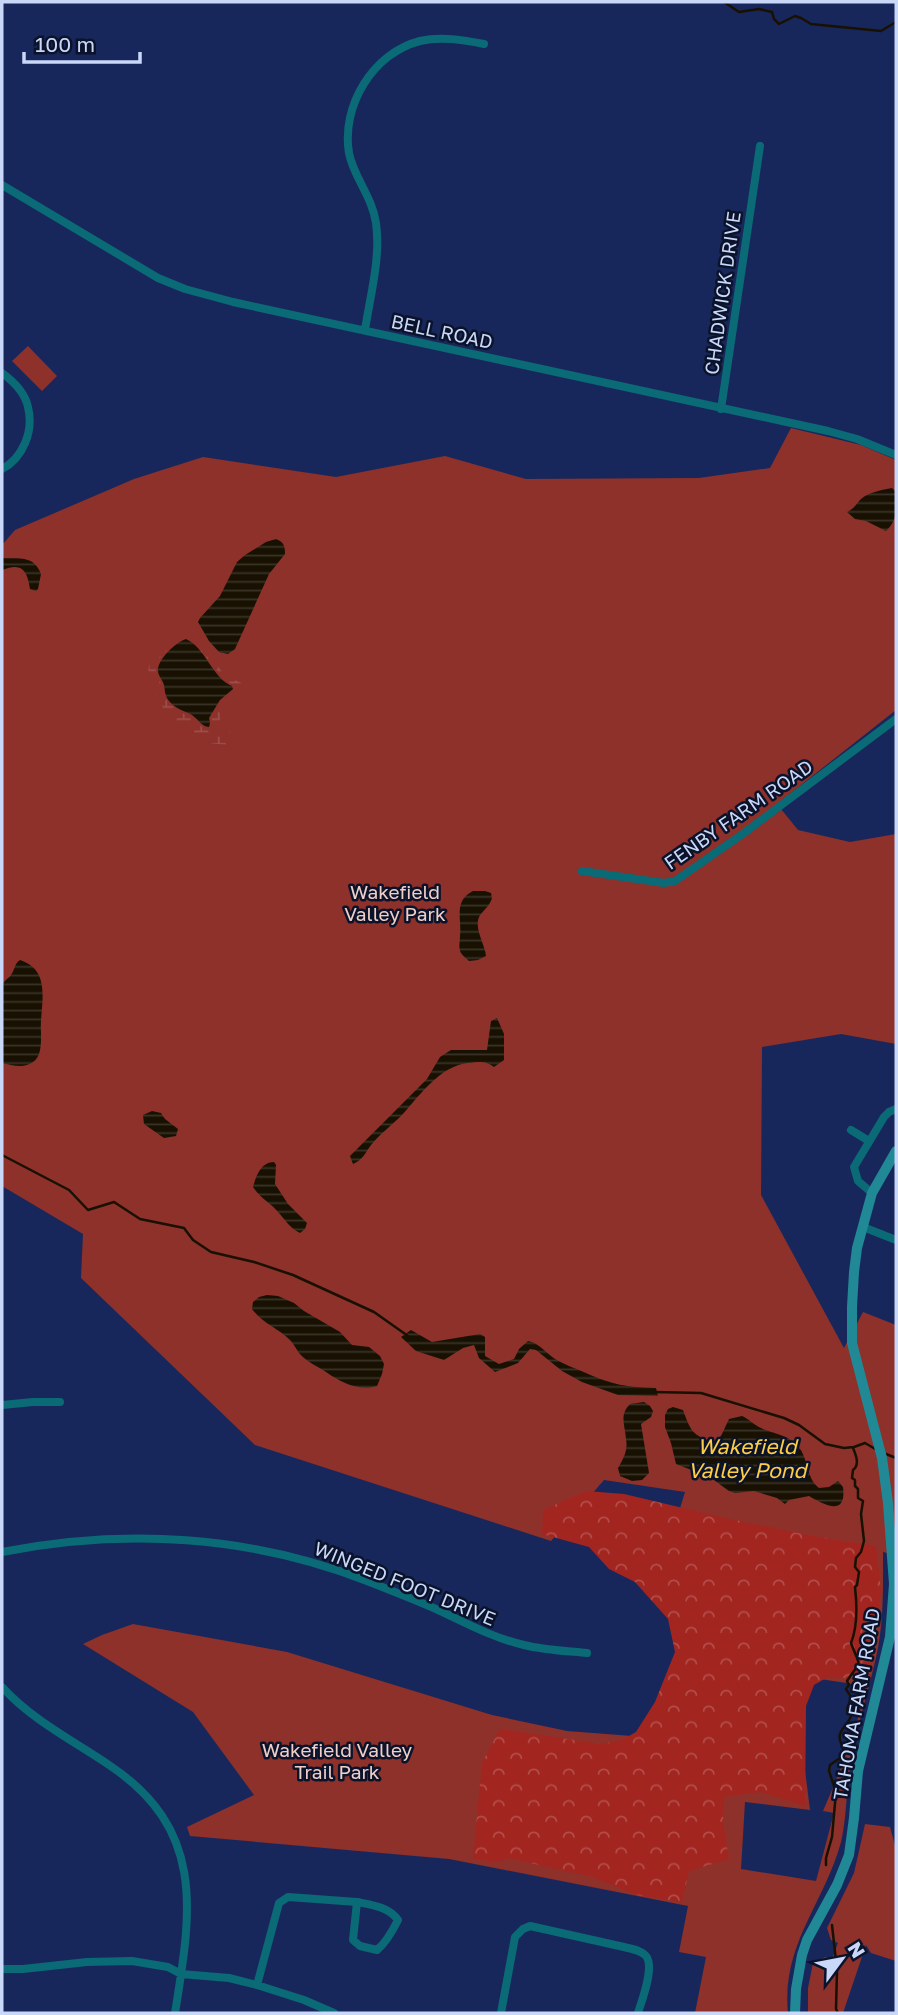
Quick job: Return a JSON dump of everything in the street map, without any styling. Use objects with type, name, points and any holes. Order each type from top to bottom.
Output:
[{"type":"street","points":[[365,330],[376,255],[376,225],[369,198],[349,157],[348,131],[352,107],[359,92],[383,62],[405,47],[436,39],[484,44]]},
{"type":"street","name":"CHADWICK DRIVE","points":[[721,409],[760,146]]},
{"type":"street","name":"BELL ROAD","points":[[2,185],[118,256],[184,289],[838,434],[896,455]]},
{"type":"street","points":[[2,373],[13,381],[22,394],[28,407],[29,425],[27,440],[19,456],[2,469]]},
{"type":"street","name":"FENBY FARM ROAD","points":[[582,871],[664,883],[675,881],[896,719]]},
{"type":"street","points":[[872,1193],[858,1181],[854,1173],[856,1163],[884,1117],[896,1109]]},
{"type":"street","points":[[851,1130],[869,1141]]},
{"type":"street","name":"TAHOMA FARM ROAD","points":[[795,2013],[797,1981],[807,1940],[840,1878],[849,1855],[858,1771],[893,1637],[894,1584],[882,1458],[852,1343],[853,1272],[863,1227],[872,1193],[896,1151]]},
{"type":"street","points":[[863,1227],[896,1240]]},
{"type":"street","points":[[2,1405],[60,1402]]},
{"type":"street","name":"WINGED FOOT DRIVE","points":[[2,1552],[112,1538],[170,1539],[238,1546],[338,1570],[509,1641],[536,1648],[587,1653]]},
{"type":"street","points":[[2,1687],[38,1719],[131,1781],[151,1800],[167,1823],[180,1854],[188,1892],[187,1936],[175,2013]]},
{"type":"street","points":[[257,1984],[279,1903],[288,1897],[358,1902],[385,1909],[397,1916],[396,1925],[377,1950],[360,1946],[353,1940],[358,1902]]},
{"type":"street","points":[[500,2013],[515,1937],[523,1928],[530,1926],[644,1954],[650,1968],[638,2013]]},
{"type":"street","points":[[2,1969],[120,1960],[168,1967],[181,1974],[229,1978],[257,1984],[334,2013]]},
{"type":"green space","points":[[28,346],[57,376],[42,391],[12,361]]},
{"type":"green space","name":"Wakefield Valley Park","points":[[791,428],[861,445],[896,460],[896,710],[777,804],[798,830],[850,842],[896,834],[896,1044],[841,1034],[762,1047],[761,1195],[844,1348],[863,1312],[896,1325],[896,1555],[883,1552],[883,1602],[879,1641],[849,1772],[841,1842],[834,1864],[797,1945],[791,1966],[788,2013],[695,2013],[706,1957],[679,1952],[688,1906],[449,1859],[190,1836],[187,1827],[254,1795],[193,1712],[83,1644],[133,1624],[287,1652],[492,1715],[567,1731],[632,1736],[683,1687],[661,1570],[685,1492],[604,1480],[551,1541],[255,1445],[81,1278],[83,1234],[2,1186],[2,545],[15,530],[134,479],[203,457],[336,477],[445,456],[526,479],[699,478],[770,468]],"holes":[[[793,1675],[860,1685],[865,1692],[857,1723],[823,1811],[834,1813],[816,1881],[741,1869],[745,1802],[810,1810]]]},
{"type":"green space","points":[[183,634],[191,634],[225,675],[244,686],[242,691],[230,697],[233,685],[226,681],[190,639],[185,639],[171,647],[157,663],[166,698],[172,706],[205,729],[212,727],[210,718],[220,703],[220,720],[217,722],[235,736],[229,745],[207,743],[198,738],[164,709],[153,689],[148,673],[149,666],[158,653]]},
{"type":"green space","points":[[586,1491],[624,1494],[813,1536],[876,1546],[881,1591],[867,1678],[826,1678],[814,1685],[806,1706],[805,1806],[760,1792],[724,1797],[723,1823],[729,1859],[689,1871],[682,1902],[637,1895],[592,1877],[508,1858],[497,1862],[473,1859],[482,1763],[500,1729],[601,1744],[622,1740],[636,1732],[655,1702],[675,1652],[668,1619],[635,1582],[609,1569],[589,1547],[542,1534],[543,1510]]},
{"type":"green space","points":[[865,1824],[890,1827],[896,1849],[896,1961],[871,1953],[866,1945],[843,2013],[808,2013],[808,1988],[813,1963],[825,1957],[832,1959],[838,1943],[831,1940],[827,1928],[854,1873]]},
{"type":"water","points":[[892,488],[896,492],[896,513],[893,523],[886,531],[866,521],[855,519],[847,512],[868,495]]},
{"type":"water","points":[[276,539],[284,545],[285,554],[269,574],[235,649],[228,654],[219,652],[198,622],[200,618],[220,596],[237,562],[266,542]]},
{"type":"water","points":[[2,558],[25,559],[34,564],[41,574],[38,589],[30,589],[23,570],[15,567],[2,570]]},
{"type":"water","points":[[186,639],[199,649],[219,677],[233,689],[220,700],[209,718],[209,727],[169,701],[158,673],[164,657]]},
{"type":"water","points":[[473,891],[491,893],[492,898],[478,922],[486,956],[469,961],[460,949],[460,911],[463,900]]},
{"type":"water","points":[[20,960],[31,965],[37,973],[42,991],[39,1052],[33,1062],[22,1066],[2,1063],[2,986]]},
{"type":"water","points":[[497,1018],[504,1034],[504,1060],[494,1067],[482,1062],[458,1065],[440,1075],[375,1141],[362,1158],[353,1164],[350,1156],[427,1079],[440,1057],[451,1050],[487,1050],[491,1021]]},
{"type":"water","points":[[152,1111],[161,1113],[178,1129],[176,1136],[164,1138],[144,1124],[143,1115]]},
{"type":"water","points":[[274,1162],[275,1184],[288,1204],[307,1223],[300,1233],[253,1187],[262,1167]]},
{"type":"water","points":[[267,1295],[278,1296],[294,1303],[340,1332],[352,1345],[369,1347],[380,1356],[384,1364],[377,1386],[350,1385],[305,1359],[290,1340],[252,1309],[253,1302]]},
{"type":"water","points":[[411,1330],[432,1342],[480,1334],[485,1337],[485,1356],[499,1364],[514,1359],[519,1349],[528,1341],[555,1359],[596,1377],[628,1386],[656,1388],[658,1396],[618,1395],[582,1382],[562,1371],[536,1350],[530,1349],[518,1363],[495,1372],[479,1358],[474,1345],[463,1348],[444,1360],[416,1351],[401,1337]]},
{"type":"water","points":[[644,1402],[653,1411],[651,1417],[641,1424],[649,1473],[642,1480],[632,1481],[620,1476],[618,1468],[626,1447],[624,1416],[630,1404]]},
{"type":"water","name":"Wakefield Valley Pond","points":[[673,1407],[683,1410],[696,1434],[714,1441],[721,1436],[729,1419],[742,1416],[761,1428],[788,1438],[800,1449],[811,1478],[819,1488],[829,1487],[838,1481],[843,1487],[841,1503],[838,1506],[827,1505],[809,1496],[789,1500],[785,1504],[777,1498],[754,1491],[735,1493],[703,1472],[676,1464],[665,1427],[665,1415],[668,1409]]},
{"type":"waterway","points":[[724,2],[739,12],[759,9],[772,12],[779,24],[795,16],[811,24],[881,31],[896,22]]},
{"type":"waterway","points":[[2,1155],[69,1190],[88,1210],[114,1202],[140,1219],[184,1228],[193,1240],[211,1252],[293,1275],[374,1312],[408,1336]]},
{"type":"waterway","points":[[653,1392],[701,1393],[784,1418],[799,1425],[825,1444],[844,1448],[865,1443],[877,1450]]},
{"type":"waterway","points":[[826,1865],[832,1837],[836,1792],[829,1771],[830,1765],[843,1756],[845,1751],[840,1734],[852,1713],[847,1710],[851,1698],[846,1689],[849,1685],[847,1681],[858,1664],[851,1643],[856,1623],[855,1587],[859,1572],[855,1567],[856,1558],[864,1541],[861,1514],[863,1501],[858,1498],[858,1489],[852,1478],[857,1463],[853,1448]]},
{"type":"waterway","points":[[886,1454],[896,1458]]},
{"type":"waterway","points":[[832,1925],[838,2013]]},
{"type":"park label","name":"Wakefield Valley Trail Park","points":[[337,1760]]}]
